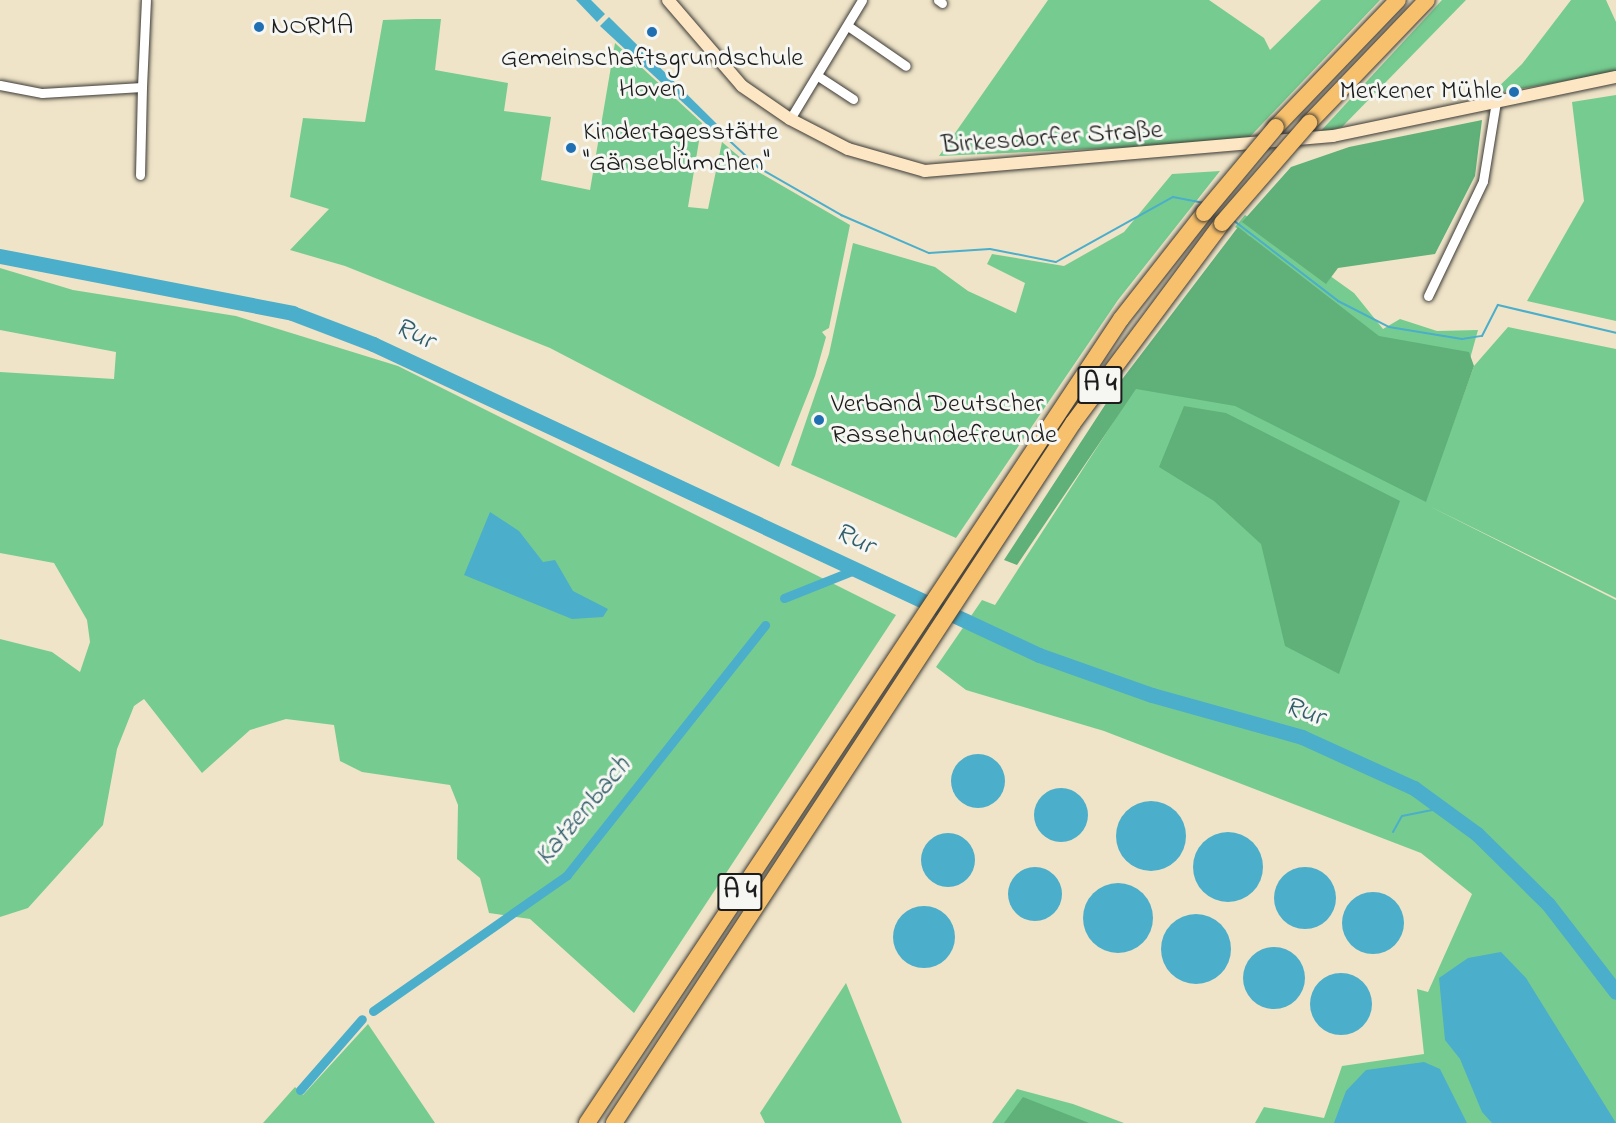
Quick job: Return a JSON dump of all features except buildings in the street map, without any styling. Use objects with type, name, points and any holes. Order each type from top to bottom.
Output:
[{"type":"highway","name":"A 4","points":[[587,1123],[968,546],[1121,319],[1275,127],[1398,0]]},
{"type":"highway","name":"A 4","points":[[614,1123],[1073,423],[1222,223],[1309,123],[1427,0]]},
{"type":"main road","name":"Birkesdorfer Straße","points":[[668,0],[742,87],[790,119],[885,163],[956,171],[1333,136],[1616,78]]},
{"type":"street","points":[[140,176],[146,0]]},
{"type":"street","points":[[790,119],[862,0]]},
{"type":"street","points":[[848,26],[906,66]]},
{"type":"street","points":[[818,76],[853,99]]},
{"type":"street","points":[[0,85],[42,93],[142,87]]},
{"type":"street","points":[[1428,296],[1483,181],[1496,102]]},
{"type":"green space","points":[[1048,0],[1209,0],[1264,38],[1270,50],[1321,0],[1380,0],[1245,142],[939,156]]},
{"type":"green space","points":[[1442,0],[1466,0],[1342,127],[1318,134]]},
{"type":"green space","points":[[1571,0],[1606,0],[1616,22],[1616,72],[1491,94],[1522,64]]},
{"type":"green space","points":[[441,19],[435,70],[508,83],[504,111],[551,117],[541,180],[590,190],[615,43],[702,123],[688,207],[708,209],[722,142],[755,170],[850,225],[829,328],[822,332],[826,337],[815,376],[779,467],[550,348],[345,266],[290,250],[329,209],[290,197],[303,118],[365,122],[383,20]]},
{"type":"green space","points":[[1616,95],[1616,321],[1527,301],[1584,201],[1572,102]]},
{"type":"green space","points":[[1482,120],[1475,176],[1435,254],[1338,268],[1326,284],[1242,222],[1291,167],[1349,147]]},
{"type":"green space","points":[[1220,171],[1118,300],[956,538],[791,465],[829,354],[853,243],[935,267],[968,291],[1016,313],[1025,283],[987,264],[992,254],[1064,266],[1124,232],[1172,174]]},
{"type":"green space","points":[[1245,215],[1354,293],[1383,329],[1400,319],[1437,331],[1478,330],[1448,438],[1474,366],[1508,327],[1616,349],[1616,598],[1429,506],[1616,600],[1616,1123],[1255,1123],[1264,1107],[1324,1118],[1342,1066],[1424,1054],[1417,989],[1428,992],[1472,894],[1421,853],[1104,731],[966,690],[936,667],[982,600],[995,605],[1136,387],[1250,236],[1235,227]]},
{"type":"green space","points":[[1238,227],[1379,336],[1469,352],[1474,366],[1426,502],[1235,406],[1136,389],[1017,565],[1004,560],[1120,382]]},
{"type":"green space","points":[[0,268],[73,290],[236,316],[398,366],[896,615],[634,1013],[530,919],[489,913],[480,878],[457,859],[458,805],[450,785],[362,772],[340,761],[334,725],[286,719],[250,730],[202,773],[144,699],[134,706],[117,749],[103,825],[28,908],[0,917],[0,639],[52,652],[80,672],[90,642],[87,620],[54,563],[0,553],[0,372],[114,379],[116,352],[0,330]]},
{"type":"green space","points":[[1184,406],[1226,413],[1400,501],[1339,674],[1285,646],[1261,544],[1214,501],[1159,467]]},
{"type":"green space","points":[[846,983],[902,1123],[765,1123],[760,1113]]},
{"type":"green space","points":[[368,1024],[435,1123],[263,1123],[295,1087],[303,1095]]},
{"type":"green space","points":[[1017,1089],[1073,1104],[1124,1123],[992,1123]]},
{"type":"green space","points":[[1023,1097],[1089,1123],[1004,1123]]},
{"type":"water","points":[[576,0],[591,0],[605,14],[597,22]]},
{"type":"water","points":[[609,17],[722,129],[717,134],[600,26]]},
{"type":"water","points":[[490,512],[519,531],[543,562],[555,560],[573,591],[608,609],[603,617],[572,619],[464,575]]},
{"type":"water","points":[[973,754],[983,754],[993,758],[1001,766],[1005,781],[1001,796],[993,804],[983,808],[973,808],[963,804],[955,796],[951,786],[951,776],[955,766],[963,758]]},
{"type":"water","points":[[1056,788],[1066,788],[1076,792],[1084,800],[1088,815],[1084,830],[1076,838],[1066,842],[1056,842],[1046,838],[1038,830],[1034,820],[1034,810],[1038,800],[1046,792]]},
{"type":"water","points":[[1151,801],[1170,807],[1180,817],[1186,836],[1180,855],[1170,865],[1151,871],[1132,865],[1122,855],[1116,836],[1122,817],[1132,807]]},
{"type":"water","points":[[1228,832],[1247,838],[1257,848],[1263,867],[1257,886],[1247,896],[1228,902],[1209,896],[1199,886],[1193,867],[1199,848],[1209,838]]},
{"type":"water","points":[[943,833],[953,833],[963,837],[971,845],[975,860],[971,875],[963,883],[953,887],[943,887],[933,883],[925,875],[921,865],[921,855],[925,845],[933,837]]},
{"type":"water","points":[[1030,867],[1040,867],[1050,871],[1058,879],[1062,894],[1058,909],[1050,917],[1040,921],[1030,921],[1020,917],[1012,909],[1008,899],[1008,889],[1012,879],[1020,871]]},
{"type":"water","points":[[1305,867],[1322,872],[1327,876],[1331,881],[1336,898],[1331,915],[1327,920],[1322,924],[1305,929],[1288,924],[1283,920],[1279,915],[1274,898],[1279,881],[1283,876],[1288,872]]},
{"type":"water","points":[[1118,883],[1137,889],[1147,899],[1153,918],[1147,937],[1137,947],[1118,953],[1099,947],[1089,937],[1083,918],[1089,899],[1099,889]]},
{"type":"water","points":[[1373,892],[1390,897],[1395,901],[1399,906],[1404,923],[1399,940],[1395,945],[1390,949],[1373,954],[1356,949],[1351,945],[1347,940],[1342,923],[1347,906],[1351,901],[1356,897]]},
{"type":"water","points":[[924,906],[941,911],[946,915],[950,920],[955,937],[950,954],[946,959],[941,963],[924,968],[907,963],[902,959],[898,954],[893,937],[898,920],[902,915],[907,911]]},
{"type":"water","points":[[1196,914],[1215,920],[1225,930],[1231,949],[1225,968],[1215,978],[1196,984],[1177,978],[1167,968],[1161,949],[1167,930],[1177,920]]},
{"type":"water","points":[[1274,947],[1291,952],[1296,956],[1300,961],[1305,978],[1300,995],[1296,1000],[1291,1004],[1274,1009],[1257,1004],[1252,1000],[1248,995],[1243,978],[1248,961],[1252,956],[1257,952]]},
{"type":"water","points":[[1501,952],[1526,978],[1616,1123],[1492,1123],[1482,1112],[1460,1059],[1445,1040],[1439,978],[1468,958]]},
{"type":"water","points":[[1341,973],[1358,978],[1363,982],[1367,987],[1372,1004],[1367,1021],[1363,1026],[1358,1030],[1341,1035],[1324,1030],[1319,1026],[1315,1021],[1310,1004],[1315,987],[1319,982],[1324,978]]},
{"type":"water","points":[[1424,1062],[1440,1069],[1467,1123],[1334,1123],[1346,1091],[1366,1070]]},
{"type":"waterway","points":[[719,131],[759,168],[841,215],[929,253],[990,249],[1056,262],[1173,197],[1205,203]]},
{"type":"waterway","points":[[1233,220],[1338,301],[1389,327],[1462,339],[1482,336],[1498,305],[1616,333]]},
{"type":"waterway","name":"Rur","points":[[0,256],[292,313],[373,344],[1039,655],[1152,695],[1302,737],[1414,788],[1477,834],[1548,904],[1616,992]]},
{"type":"waterway","name":"Katzenbach","points":[[784,598],[857,569]]},
{"type":"waterway","name":"Katzenbach","points":[[373,1011],[567,875],[765,625]]},
{"type":"waterway","points":[[1393,832],[1402,816],[1442,808]]},
{"type":"waterway","name":"Katzenbach","points":[[300,1090],[362,1019]]},
{"type":"place","name":"NORMA","points":[[259,27]]},
{"type":"place","name":"Gemeinschaftsgrundschule Hoven","points":[[652,32]]},
{"type":"place","name":"Merkener Mühle","points":[[1514,92]]},
{"type":"place","name":"Kindertagesstätte \"Gänseblümchen\"","points":[[571,148]]},
{"type":"place","name":"Verband Deutscher Rassehundefreunde","points":[[819,420]]}]
